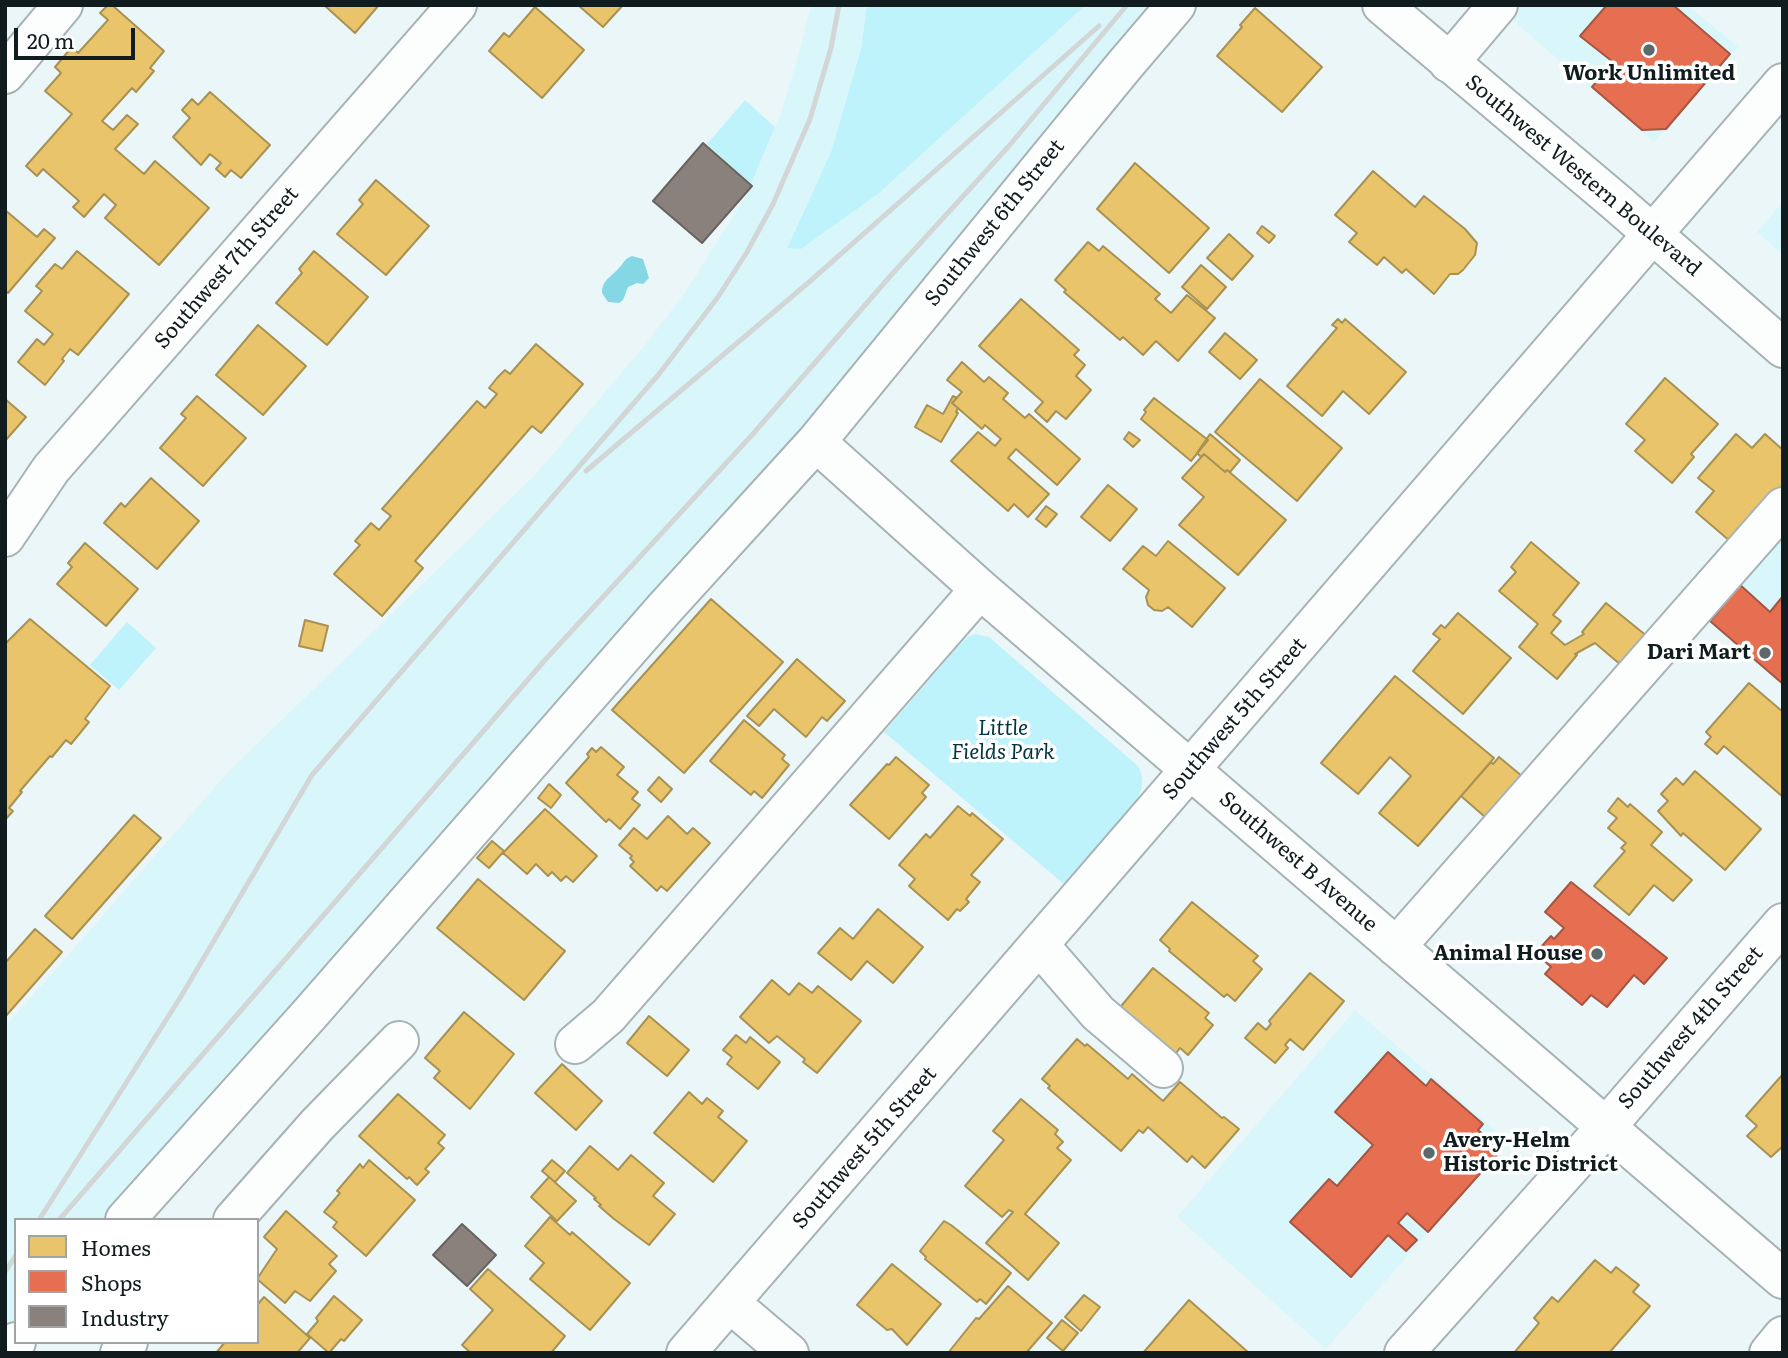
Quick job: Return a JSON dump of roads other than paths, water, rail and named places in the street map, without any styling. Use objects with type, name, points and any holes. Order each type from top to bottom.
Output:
[{"type":"main road","points":[[5,74],[63,5]]},
{"type":"main road","name":"Southwest 7th Street","points":[[5,537],[51,469],[457,5]]},
{"type":"main road","name":"Southwest 6th Street","points":[[127,1218],[308,1016],[664,609],[816,442],[1176,5]]},
{"type":"main road","name":"Southwest Western Boulevard","points":[[1382,5],[1783,348]]},
{"type":"main road","points":[[1449,63],[1497,5]]},
{"type":"main road","name":"Southwest 5th Street","points":[[686,1353],[1783,83]]},
{"type":"main road","name":"Southwest B Avenue","points":[[816,442],[980,589],[1783,1279]]},
{"type":"main road","points":[[1396,947],[1783,507]]},
{"type":"main road","points":[[575,1044],[608,1016],[980,589]]},
{"type":"main road","name":"Southwest 4th Street","points":[[1404,1353],[1783,923]]},
{"type":"main road","points":[[1040,946],[1098,1013],[1163,1068]]},
{"type":"main road","points":[[235,1218],[317,1125],[399,1041]]},
{"type":"main road","points":[[730,1303],[789,1353]]},
{"type":"main road","points":[[1769,1353],[1783,1336]]},
{"type":"railway","points":[[40,1218],[180,998],[312,775],[659,374],[718,297],[773,204],[810,119],[831,48],[839,5]]},
{"type":"railway","points":[[61,1218],[545,660],[752,435],[893,273],[1008,147],[1127,5]]},
{"type":"railway","points":[[586,471],[808,283],[1099,26]]},
{"type":"railway","points":[[5,1272],[14,1258]]},
{"type":"place","name":"Work Unlimited","points":[[1649,50]]},
{"type":"place","name":"Dari Mart","points":[[1765,653]]},
{"type":"place","name":"Animal House","points":[[1597,954]]},
{"type":"place","name":"Avery-Helm Historic District","points":[[1429,1153]]},
{"type":"park label","name":"Little Fields Park","points":[[1003,741]]}]
